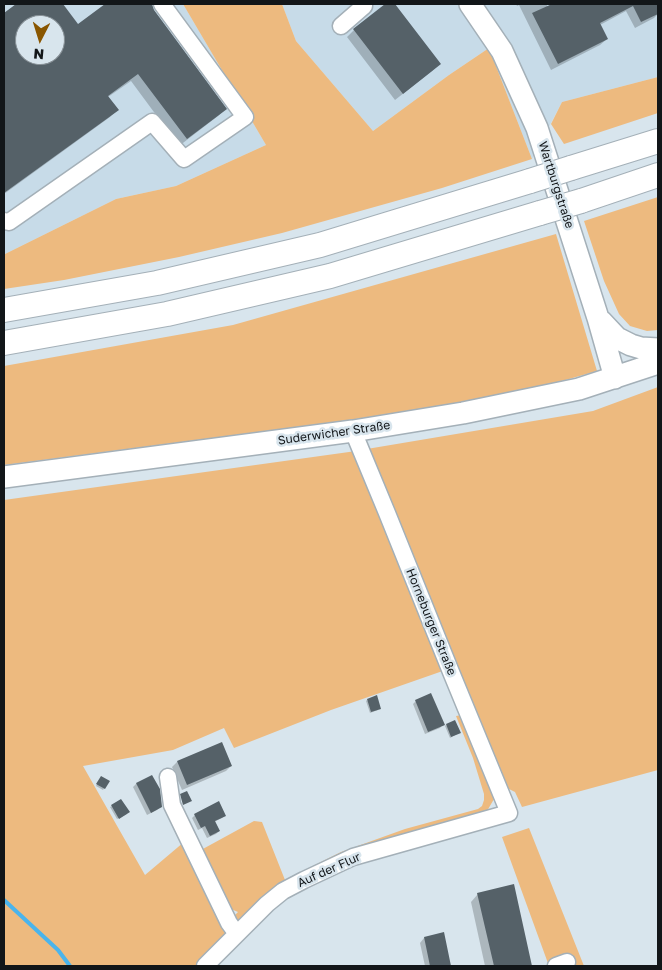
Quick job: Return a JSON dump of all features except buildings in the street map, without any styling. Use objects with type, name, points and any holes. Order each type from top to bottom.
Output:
[{"type":"highway","points":[[4,310],[157,283],[320,245],[658,140]]},
{"type":"highway","points":[[4,343],[167,314],[330,276],[581,201],[658,175]]},
{"type":"main road","name":"Wartburgstraße","points":[[470,4],[502,50],[537,128],[598,318],[615,378]]},
{"type":"main road","points":[[598,318],[617,338],[641,348],[658,349]]},
{"type":"main road","name":"Suderwicher Straße","points":[[4,477],[352,431],[473,411],[579,389],[658,363]]},
{"type":"street","points":[[4,221],[9,222],[152,122],[184,158],[245,117],[162,4]]},
{"type":"street","points":[[341,26],[364,4]]},
{"type":"street","name":"Horneburger Straße","points":[[352,431],[510,813]]},
{"type":"street","points":[[168,777],[172,805],[229,923],[237,934]]},
{"type":"street","name":"Auf der Flur","points":[[205,966],[267,904],[283,891],[304,880],[353,857],[510,813]]},
{"type":"shaded area","points":[[4,4],[183,4],[266,145],[176,186],[116,199],[5,254]]},
{"type":"shaded area","points":[[183,4],[282,4],[296,41],[373,131],[489,48],[532,159],[442,188],[282,233],[179,257],[64,280],[4,289],[4,253],[116,199],[176,186],[266,145]]},
{"type":"shaded area","points":[[282,4],[658,4],[658,77],[562,102],[532,159],[489,48],[373,131],[296,41]]},
{"type":"shaded area","points":[[658,77],[658,113],[564,144],[551,124],[562,102]]},
{"type":"shaded area","points":[[658,197],[658,330],[647,331],[630,326],[619,314],[604,281],[584,221]]},
{"type":"shaded area","points":[[556,234],[597,371],[506,397],[328,423],[4,465],[4,366],[233,325]]},
{"type":"shaded area","points":[[658,387],[658,770],[522,807],[515,792],[507,788],[457,666],[331,710],[234,748],[224,728],[173,750],[83,766],[145,875],[184,842],[228,934],[198,966],[4,966],[4,500],[349,452],[593,411]]},
{"type":"shaded area","points":[[462,715],[494,795],[494,799],[487,811],[384,844],[241,922],[231,919],[238,912],[231,909],[201,850],[254,821],[262,822],[285,880],[341,852],[405,829],[478,809],[482,806],[484,794],[473,758],[456,716]]},
{"type":"shaded area","points":[[529,828],[584,966],[549,966],[502,837]]},
{"type":"waterway","points":[[4,900],[58,950],[70,966]]}]
